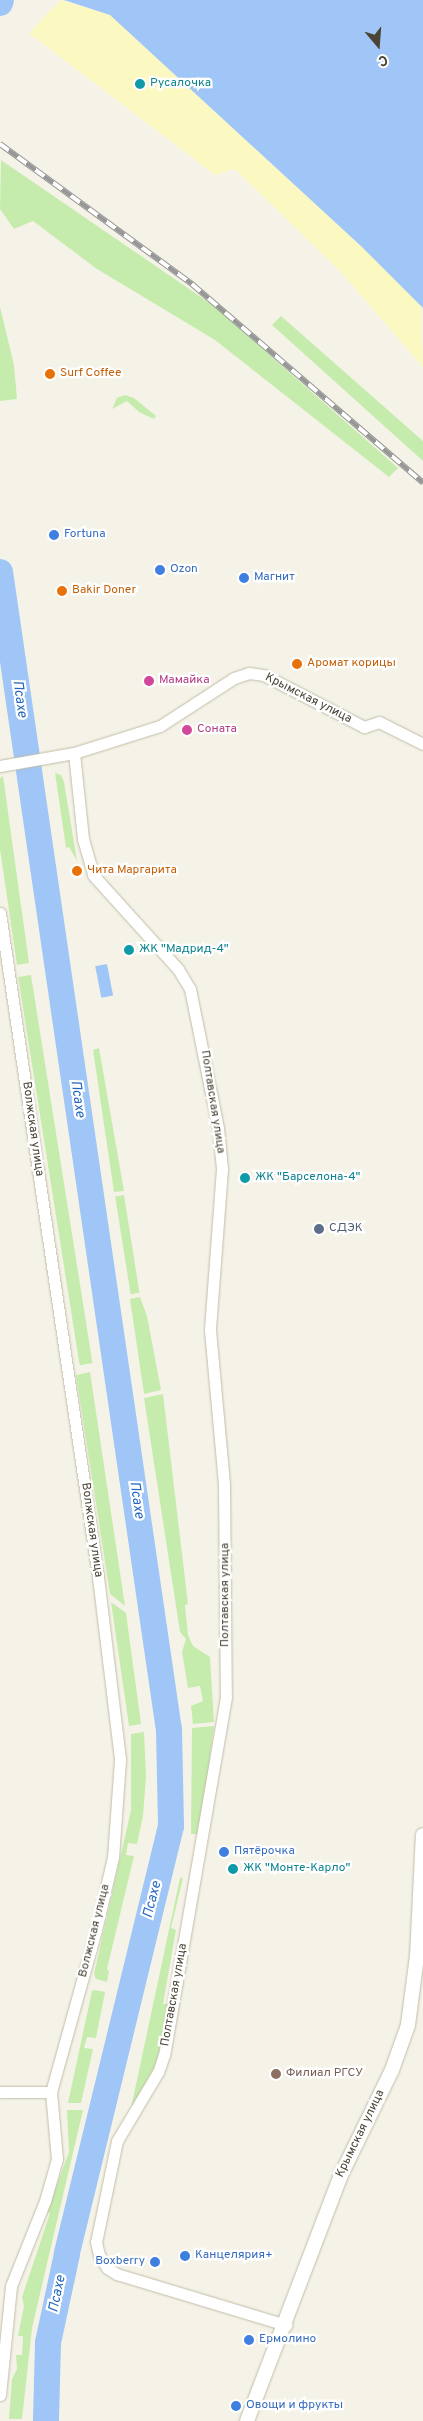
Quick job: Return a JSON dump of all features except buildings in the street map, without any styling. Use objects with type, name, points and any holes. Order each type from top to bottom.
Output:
[{"type":"street","name":"Крымская улица","points":[[3,766],[74,753],[160,726],[234,678],[249,673],[264,675],[364,727],[379,722],[423,744]]},
{"type":"street","name":"Полтавская улица","points":[[74,753],[83,839],[93,875],[178,969],[190,989],[218,1128],[222,1168],[210,1330],[224,1484],[226,1697],[164,2055],[158,2072],[116,2141],[96,2242],[99,2255],[107,2268],[116,2274],[286,2325]]},
{"type":"street","name":"Волжская улица","points":[[0,914],[120,1736],[118,1818],[113,1857],[96,1930],[51,2092]]},
{"type":"street","name":"Крымская улица","points":[[247,2421],[286,2325],[340,2177],[392,2070],[408,2025],[417,1956],[423,1835]]},
{"type":"street","points":[[0,2092],[51,2092],[57,2159],[45,2201],[10,2286],[0,2395]]},
{"type":"green space","points":[[1,160],[214,306],[398,468],[389,477],[215,340],[97,269],[33,221],[14,229],[0,209]]},
{"type":"green space","points":[[0,307],[14,365],[17,399],[0,401]]},
{"type":"green space","points":[[281,316],[423,441],[423,461],[272,325]]},
{"type":"green space","points":[[125,395],[134,398],[156,416],[154,419],[139,412],[127,401],[112,409],[117,398]]},
{"type":"green space","points":[[55,773],[61,775],[64,782],[77,861],[69,847],[66,848]]},
{"type":"green space","points":[[3,776],[29,963],[17,965],[0,849],[0,778]]},
{"type":"green space","points":[[31,975],[92,1363],[80,1365],[18,977]]},
{"type":"green space","points":[[99,1048],[124,1191],[114,1192],[93,1050]]},
{"type":"green space","points":[[124,1195],[139,1293],[131,1294],[115,1196]]},
{"type":"green space","points":[[140,1297],[147,1316],[161,1390],[144,1394],[130,1299]]},
{"type":"green space","points":[[90,1372],[125,1606],[110,1594],[76,1375]]},
{"type":"green space","points":[[163,1394],[188,1604],[185,1605],[188,1635],[193,1646],[210,1657],[214,1722],[193,1724],[191,1706],[203,1701],[200,1686],[188,1688],[182,1652],[186,1639],[180,1632],[144,1398]]},
{"type":"green space","points":[[111,1602],[126,1613],[141,1724],[129,1726]]},
{"type":"green space","points":[[214,1726],[200,1834],[191,1834],[192,1728]]},
{"type":"green space","points":[[144,1732],[146,1777],[143,1816],[137,1844],[128,1843],[126,1855],[134,1856],[107,1969],[109,1971],[107,1982],[96,1979],[94,1974],[131,1810],[131,1734]]},
{"type":"green space","points":[[180,1878],[183,1878],[171,1928],[176,1930],[163,2004],[169,2004],[166,2025],[155,2066],[131,2108]]},
{"type":"green space","points":[[92,1991],[105,1992],[96,2038],[87,2037],[84,2048],[93,2049],[81,2103],[68,2103]]},
{"type":"green space","points":[[67,2110],[83,2110],[32,2328],[22,2419],[9,2419],[12,2379],[17,2369],[16,2355],[22,2355],[23,2336],[18,2336],[24,2306],[22,2297],[50,2213],[47,2212],[69,2152]]},
{"type":"sand","name":"Русалочка","points":[[61,0],[110,15],[362,247],[421,306],[423,367],[339,270],[235,169],[215,175],[29,33]]},
{"type":"water","points":[[64,0],[423,0],[423,308],[362,247],[110,15]]},
{"type":"water","points":[[107,964],[113,995],[101,998],[95,966]]},
{"type":"waterway","name":"Псахе","points":[[0,572],[169,1730],[171,1826],[67,2254],[48,2343],[46,2421]]},
{"type":"railway","points":[[0,144],[192,284],[423,483]]},
{"type":"place","name":"Русалочка","points":[[140,84]]},
{"type":"place","name":"Surf Coffee","points":[[50,374]]},
{"type":"place","name":"Fortuna","points":[[54,535]]},
{"type":"place","name":"Ozon","points":[[160,570]]},
{"type":"place","name":"Магнит","points":[[244,578]]},
{"type":"place","name":"Bakir Doner","points":[[62,591]]},
{"type":"place","name":"Аромат корицы","points":[[297,664]]},
{"type":"place","name":"Мамайка","points":[[149,681]]},
{"type":"place","name":"Соната","points":[[187,730]]},
{"type":"place","name":"Чита Маргарита","points":[[77,871]]},
{"type":"place","name":"ЖК \"Мадрид-4\"","points":[[129,950]]},
{"type":"place","name":"ЖК \"Барселона-4\"","points":[[245,1178]]},
{"type":"place","name":"СДЭК","points":[[319,1229]]},
{"type":"place","name":"Пятёрочка","points":[[224,1852]]},
{"type":"place","name":"ЖК \"Монте-Карло\"","points":[[233,1869]]},
{"type":"place","name":"Филиал РГСУ","points":[[276,2074]]},
{"type":"place","name":"Канцелярия+","points":[[185,2256]]},
{"type":"place","name":"Boxberry","points":[[155,2262]]},
{"type":"place","name":"Ермолино","points":[[249,2340]]},
{"type":"place","name":"Овощи и фрукты","points":[[236,2406]]}]
